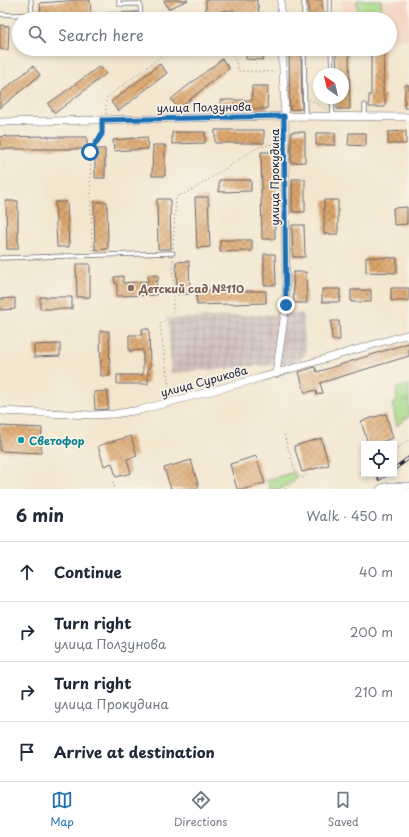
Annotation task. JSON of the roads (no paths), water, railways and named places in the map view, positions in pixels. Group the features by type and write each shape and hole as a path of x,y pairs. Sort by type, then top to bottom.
{"street":[{"path":"281,0 281,12"},
{"name":"улица Прокудина","path":"276,374 286,305 285,142 282,56"},
{"name":"улица Ползунова","path":"0,122 333,115 409,117"},
{"name":"улица Сурикова","path":"0,411 90,415 114,414 140,410 276,374 409,334"},
{"path":"382,488 400,488 409,486"}],"lane":[{"path":"31,0 32,12"},
{"path":"119,0 119,4 140,4 141,12"},
{"path":"304,0 304,12"},
{"path":"330,0 330,12"},
{"path":"0,14 12,14"},
{"path":"304,56 305,116"},
{"path":"331,56 332,68"},
{"path":"332,104 333,115"},
{"path":"365,104 365,117"},
{"path":"0,258 173,253"}],"railway":[{"path":"397,467 409,458"}],"place":[{"name":"Детский сад №110","path":"131,288"},
{"name":"Светофор","path":"21,440"}]}
